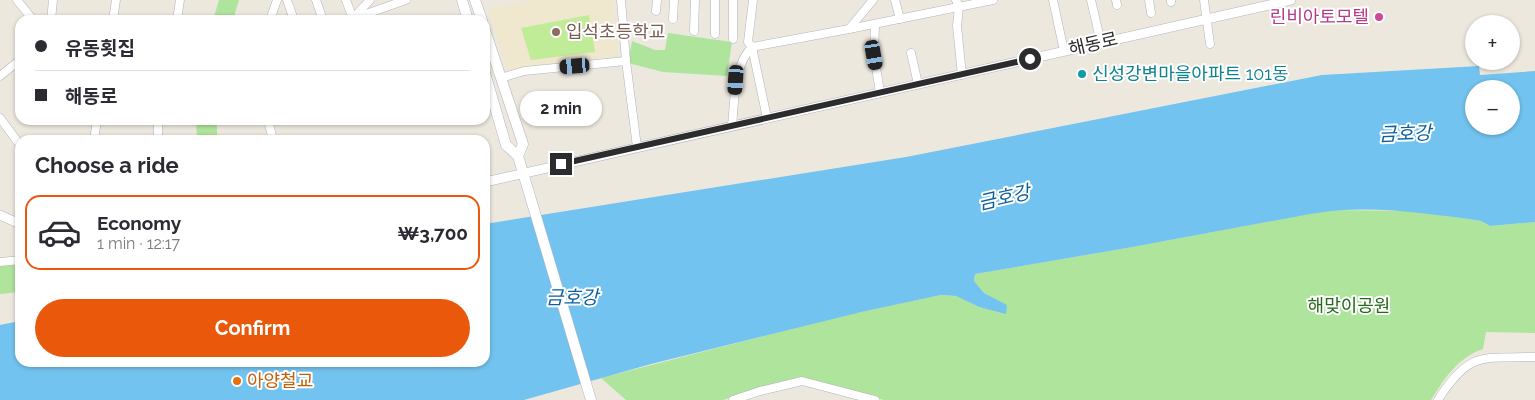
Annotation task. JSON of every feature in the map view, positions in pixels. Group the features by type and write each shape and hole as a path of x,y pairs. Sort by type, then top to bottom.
{"main road":[{"path":"462,0 466,15"},
{"path":"475,0 480,15"},
{"path":"490,45 523,144 518,156"},
{"path":"490,90 506,145 518,156 591,400"}],"street":[{"path":"18,0 29,15"},
{"path":"52,15 54,0"},
{"path":"114,15 116,0"},
{"path":"177,15 180,0"},
{"path":"272,15 277,0"},
{"path":"287,0 292,15"},
{"path":"316,0 321,15"},
{"path":"346,0 350,15"},
{"path":"356,15 370,0"},
{"path":"365,15 406,0"},
{"path":"621,0 626,61 637,147"},
{"path":"656,0 656,11"},
{"path":"673,19 674,0"},
{"path":"694,0 694,31"},
{"path":"715,0 715,34"},
{"path":"733,39 734,0"},
{"path":"753,0 748,42 752,47 767,118"},
{"path":"850,29 873,0"},
{"path":"895,0 900,18"},
{"path":"732,125 736,80 745,53 752,47 875,24 958,3 993,0"},
{"path":"1053,0 1064,51"},
{"path":"1091,0 1101,43"},
{"path":"1149,0 1151,13"},
{"path":"1204,0 1210,44"},
{"name":"해동로","path":"490,181 1207,19 1264,3 1291,0"},
{"path":"958,3 957,26 962,74"},
{"path":"875,24 874,55 880,92"},
{"path":"911,53 918,84"},
{"path":"501,78 524,71 626,61"},
{"path":"0,76 15,64"},
{"path":"0,118 15,138"},
{"path":"0,215 15,222"},
{"path":"0,262 15,260"},
{"path":"1438,400 1454,376 1464,367 1480,359 1535,357"},
{"path":"733,400 802,381 874,400"}],"shaded area":[{"name":"입석초등학교","path":"532,0 612,0 618,56 507,71 489,9"}],"green space":[{"path":"219,0 239,0 234,15 214,15"},
{"path":"589,15 595,52 531,60 521,28"},
{"path":"668,33 732,42 727,76 663,72 628,63 632,41 655,50 665,50"},
{"path":"196,125 217,125 217,135 197,135"},
{"name":"해맞이공원","path":"1329,210 1417,211 1481,221 1490,226 1535,222 1535,333 1486,332 1483,349 1459,363 1431,400 884,400 806,379 760,388 723,400 626,400 601,378 850,314 941,295 956,296 979,307 1006,313 1006,305 984,293 974,281 975,274"},
{"path":"15,264 15,292 0,294 0,266"}],"water":[{"name":"금호강","path":"1465,67 1465,70 1479,70 1480,75 1535,71 1535,222 1490,226 1481,221 1460,218 1374,210 1331,211 1310,214 975,274 974,281 984,293 1007,305 1006,314 979,307 956,296 941,295 861,312 651,364 524,400 0,400 0,325 15,322 15,367 490,367 490,223 906,157 1322,75"}],"place":[{"name":"린비아토모텔","path":"1379,17"},
{"name":"입석초등학교","path":"556,32"},
{"name":"신성강변마을아파트 101동","path":"1082,74"},
{"name":"아양철교","path":"237,381"}],"route":[{"path":"561,164 1030,59"}]}
